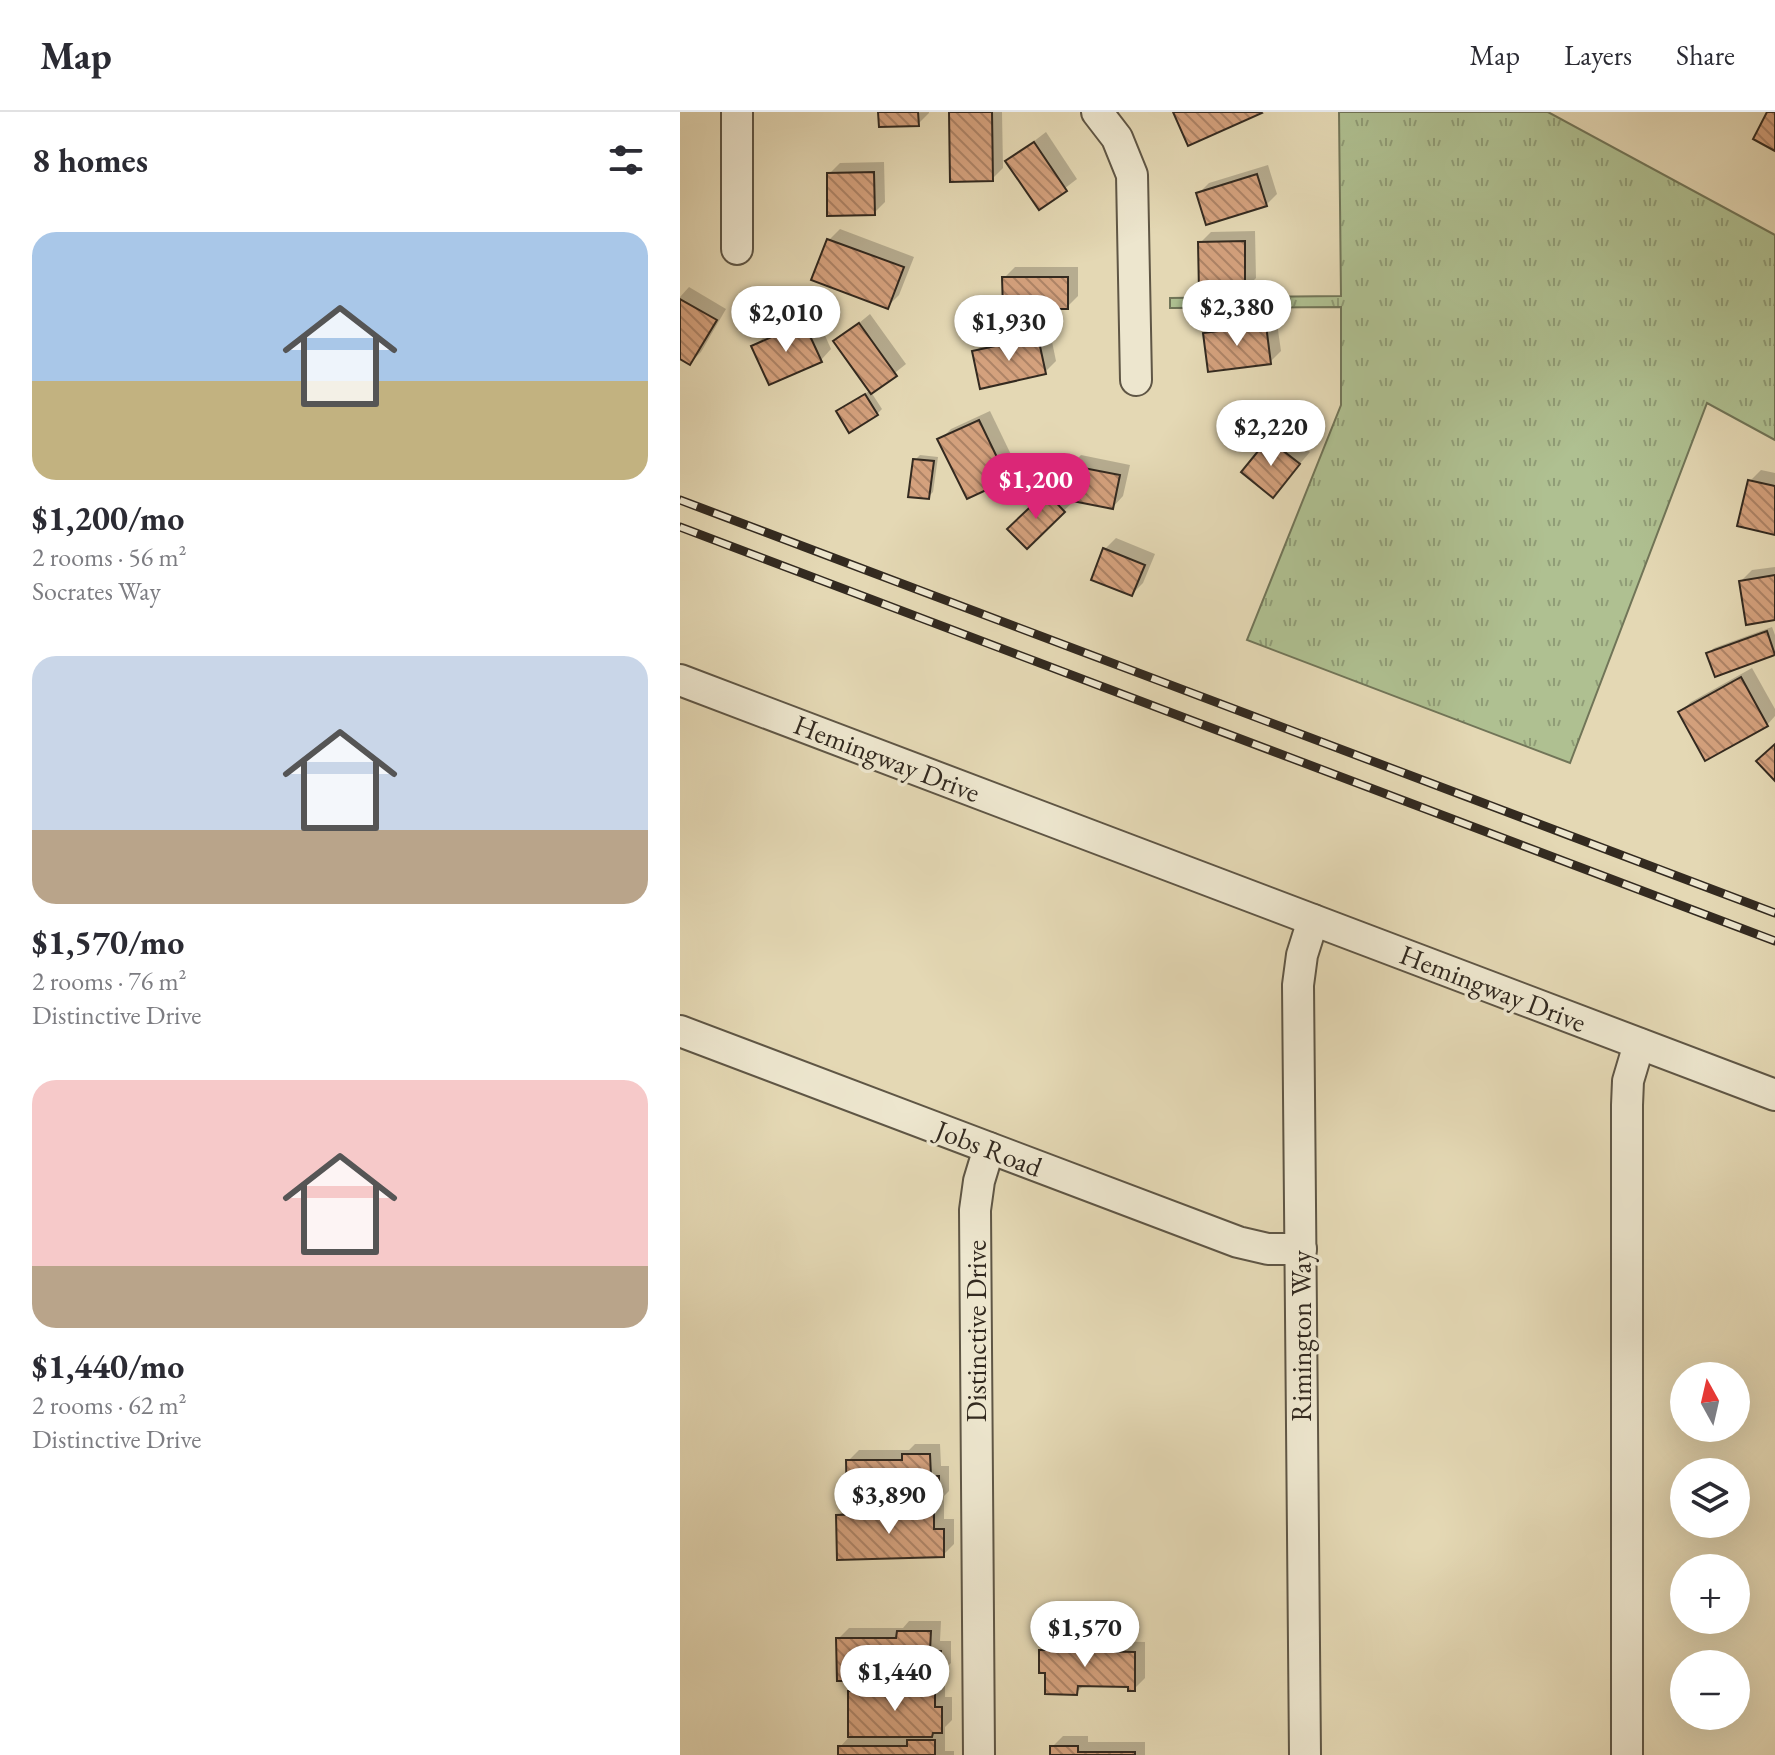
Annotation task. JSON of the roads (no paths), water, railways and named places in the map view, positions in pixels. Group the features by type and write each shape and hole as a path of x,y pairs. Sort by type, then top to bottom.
{"street":[{"path":"737,112 737,249"},
{"path":"1097,112 1117,138 1132,175 1136,380"},
{"name":"Hemingway Drive","path":"680,680 1775,1095"},
{"name":"Rimington Way","path":"1305,1755 1298,985 1302,955 1313,920"},
{"name":"Jobs Road","path":"680,1031 1238,1242 1268,1249 1301,1249"},
{"path":"1627,1755 1627,1105 1628,1081 1639,1044"},
{"name":"Distinctive Drive","path":"979,1755 975,1210 979,1181 989,1148"}],"railway":[{"path":"680,500 1775,913"},
{"path":"680,527 1775,941"}]}
